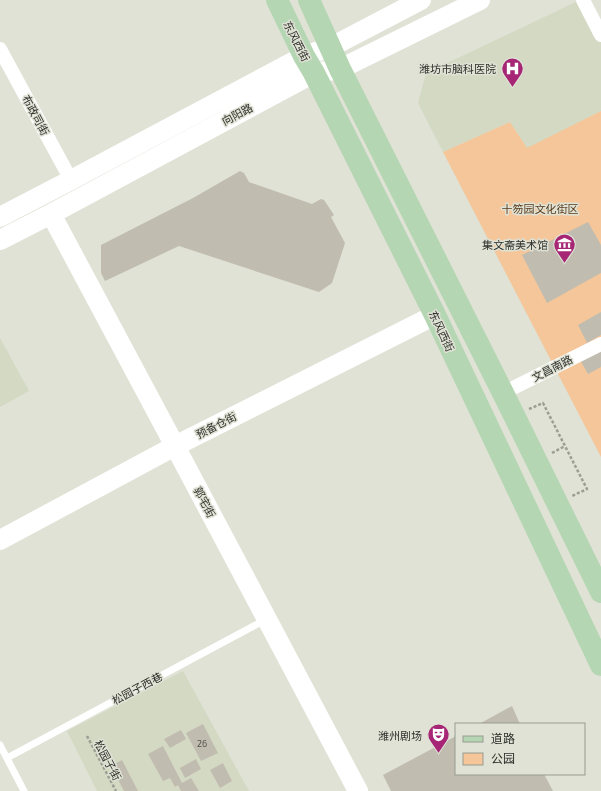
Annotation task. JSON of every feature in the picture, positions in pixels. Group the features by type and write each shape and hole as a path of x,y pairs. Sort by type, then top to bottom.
{"main road":[{"name":"东风西街","path":"277,0 435,315 601,664"},
{"path":"309,0 340,68 601,592"}],"street":[{"name":"向阳路","path":"0,240 51,214 309,64 331,47 421,0"},
{"name":"向阳路","path":"0,217 71,180 309,64 340,68 480,0"},
{"path":"583,0 601,35"},
{"name":"布政司街","path":"0,49 71,180"},
{"name":"郭宅街","path":"51,214 358,791"},
{"name":"预备仓街","path":"0,540 175,446 435,315"},
{"name":"文昌南路","path":"503,393 601,344"}],"lane":[{"name":"松园子西巷","path":"7,758 267,618"},
{"path":"0,745 24,791"}],"path":[{"path":"543,403 588,489"},
{"name":"松园子街","path":"87,736 116,791"}],"shaded area":[{"name":"潍坊市脑科医院","path":"580,0 601,39 601,111 527,149 510,122 443,152 418,103 426,73"},
{"path":"0,338 29,391 0,407"},
{"path":"183,671 249,791 97,791 67,731"}],"green space":[{"name":"十笏园文化街区","path":"601,111 601,457 443,152 510,122 527,148"}],"building":[{"path":"240,171 244,173 249,182 312,204 321,199 324,200 334,215 331,217 345,243 332,283 319,292 179,246 105,281 101,273 101,245 193,198"},
{"name":"集文斋美术馆","path":"588,222 601,245 601,273 547,303 522,255"},
{"path":"601,312 601,335 587,343 578,325"},
{"path":"601,347 601,367 588,374 579,358"},
{"path":"512,706 520,723 481,723"},
{"path":"203,724 218,753 201,761 186,733"},
{"path":"181,730 186,739 170,748 164,739"},
{"name":"潍州剧场","path":"455,737 455,775 545,775 553,791 391,791 383,775"},
{"path":"163,746 182,783 191,778 199,791 181,791 178,785 175,787 170,778 163,781 148,754"},
{"path":"196,759 201,769 185,778 180,768"},
{"path":"122,760 138,791 124,791 111,766"},
{"path":"223,763 232,781 220,788 210,770"}],"place":[{"name":"潍坊市脑科医院","path":"512,88"},
{"name":"集文斋美术馆","path":"564,264"},
{"name":"潍州剧场","path":"438,754"}]}
